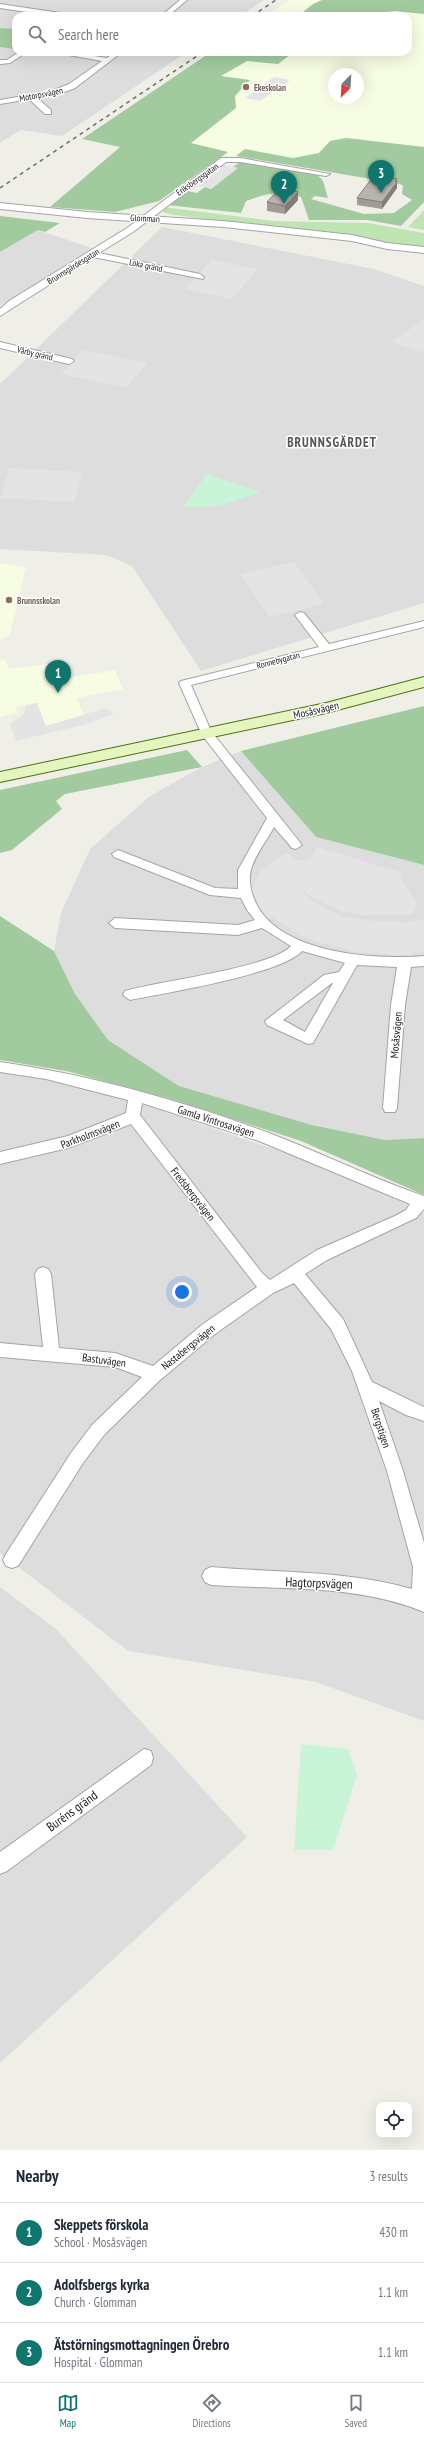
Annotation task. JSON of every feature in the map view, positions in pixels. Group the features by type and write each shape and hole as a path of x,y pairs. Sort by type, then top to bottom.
{"main road":[{"name":"Mosåsvägen","path":"0,777 206,732 326,708 424,682"},
{"name":"Mosåsvägen","path":"0,770 79,759"}],"street":[{"path":"169,12 184,0"},
{"path":"0,6 40,12"},
{"path":"0,62 8,62 18,56"},
{"path":"82,56 109,60"},
{"name":"Motorpsvägen","path":"0,102 72,86 114,56"},
{"path":"30,96 48,112"},
{"name":"Eriksbergsgatan","path":"146,219 161,205 224,160 240,160 326,174"},
{"name":"Glomman","path":"0,206 146,219 188,220 352,238 387,246 424,250"},
{"name":"Brunnsgärdesgatan","path":"0,313 12,303 146,219"},
{"name":"Glomman","path":"291,232 385,249 424,260"},
{"name":"Loka gränd","path":"92,254 200,277"},
{"name":"Vårby gränd","path":"0,345 69,361"},
{"path":"300,615 325,647"},
{"name":"Ronnebygatan","path":"206,732 185,683 325,647 424,624"},
{"path":"206,732 230,765 296,845"},
{"path":"274,817 244,870 244,894 255,914 263,922 300,945 353,960 405,962 424,961"},
{"path":"118,854 214,892 244,894"},
{"path":"115,923 238,930 246,929 263,922"},
{"path":"130,995 280,960 292,955 300,945"},
{"path":"344,977 329,978 272,1021 308,1040 344,977 353,960"},
{"name":"Mosåsvägen","path":"390,1108 398,1005 405,962"},
{"name":"Gamla Vintrosavägen","path":"0,1067 46,1074 136,1096 264,1137 422,1202"},
{"path":"133,1116 136,1096"},
{"name":"Parkholmsvägen","path":"0,1158 68,1144 110,1128 133,1116"},
{"name":"Fredsbergsvägen","path":"133,1116 257,1278 268,1288"},
{"name":"Nastabergsvägen","path":"12,1560 77,1458 98,1430 153,1376 209,1329 268,1288 295,1273 322,1255 411,1214 422,1202"},
{"name":"Bergstigen","path":"295,1273 336,1324 350,1347 367,1390 395,1472 422,1567 422,1601"},
{"path":"43,1274 52,1355"},
{"name":"Bastuvägen","path":"0,1350 128,1363 144,1369 153,1376"},
{"path":"367,1390 372,1389 412,1410 424,1414"},
{"name":"Hagtorpsvägen","path":"211,1576 255,1580 367,1585 422,1601"},
{"name":"Buréns gränd","path":"0,1864 144,1758"}],"shaded area":[{"path":"0,0 264,0 246,12 12,12 12,56 181,56 62,136 21,130 0,143"},
{"name":"Ekeskolan","path":"290,0 424,0 424,150 356,138 330,173 235,157 102,125 205,56 412,56 412,12 271,12"},
{"path":"274,77 290,80 260,101 245,98"},
{"path":"224,165 238,168 211,189 197,185"},
{"path":"162,227 374,269 424,286 424,603 201,671 132,566 106,555 0,549 0,384"},
{"path":"38,230 92,248 0,306 0,252"},
{"path":"212,260 258,269 232,299 185,289"},
{"path":"424,319 424,353 392,342"},
{"path":"83,350 147,363 126,388 61,374"},
{"path":"9,468 82,472 74,502 0,498"},
{"path":"207,474 260,492 232,502 214,506 184,506"},
{"path":"294,562 324,604 270,617 240,574"},
{"name":"Brunnsskolan","path":"0,563 26,567 10,634 0,640"},
{"path":"5,659 9,669 61,662 68,678 115,670 123,689 76,698 85,716 46,727 37,703 15,707 17,713 0,717 0,661"},
{"path":"37,703 46,726 106,708 114,714 87,724 16,741 10,724 24,714 26,705"},
{"path":"241,751 316,837 424,865 424,1138 385,1140 312,1125 179,1086 108,1040 75,994 54,951 61,913 90,849 150,796 202,767"},
{"path":"317,847 403,873 400,879 407,887 418,906 413,907 415,913 407,915 363,915 340,911 313,898 304,891 303,892 313,902 340,916 375,921 406,922 424,919 424,952 413,953 413,959 390,960 389,954 356,952 318,942 301,936 272,917 266,920 252,905 258,902 252,890 259,873 279,857 290,853 297,861 310,859"},
{"path":"0,1072 85,1087 148,1106 335,1170 424,1213 424,1721 316,1682 128,1651 0,1553"},
{"path":"0,1587 56,1629 247,1837 0,2063"},
{"path":"301,1744 348,1749 357,1775 333,1850 294,1850"}],"green space":[{"path":"322,0 424,0 424,14 395,11 303,12 313,4"},
{"path":"0,28 12,29 12,48 0,47"},
{"path":"205,56 289,56 278,64 247,61 221,76 250,80 235,96 236,108 191,143 228,152 159,201 115,212 50,207 120,147 82,139"},
{"path":"346,138 424,147 424,202 401,226 367,220 309,220 301,197 280,193 260,196 246,201 241,213 167,205 187,191 197,193 205,187 211,189 237,168 233,167 240,162 318,175 323,181 328,198 315,196 311,199 364,214 394,213 412,200 402,194 403,186 400,184 236,156 245,149 293,158 319,153 330,141"},
{"path":"163,207 274,221 368,223 424,233 424,247 394,246 357,238 174,215 165,213 161,210"},
{"path":"424,210 424,230 408,227"},
{"path":"0,216 60,223 45,232 38,230 0,252"},
{"path":"424,706 424,865 316,837 241,751"},
{"path":"187,750 202,767 65,794 56,801 62,809 12,850 0,853 0,790"},
{"path":"0,916 54,951 75,994 108,1040 179,1086 312,1125 385,1140 424,1138 424,1195 301,1141 168,1098 66,1071 0,1060"}],"building":[{"path":"378,176 397,179 395,181 397,182 382,202 357,198 372,178 376,178"},
{"path":"280,188 298,192 285,206 267,202"}],"railway":[{"path":"258,12 276,0"},
{"path":"0,188 197,56"}],"place":[{"name":"Ekeskolan","path":"246,87"},
{"name":"Ätstörningsmottagningen Örebro","path":"381,193"},
{"name":"Adolfsbergs kyrka","path":"284,204"},
{"name":"Brunnsskolan","path":"9,600"},
{"name":"Skeppets förskola","path":"58,693"}],"district":[{"name":"BRUNNSGÄRDET","path":"332,442"}]}
